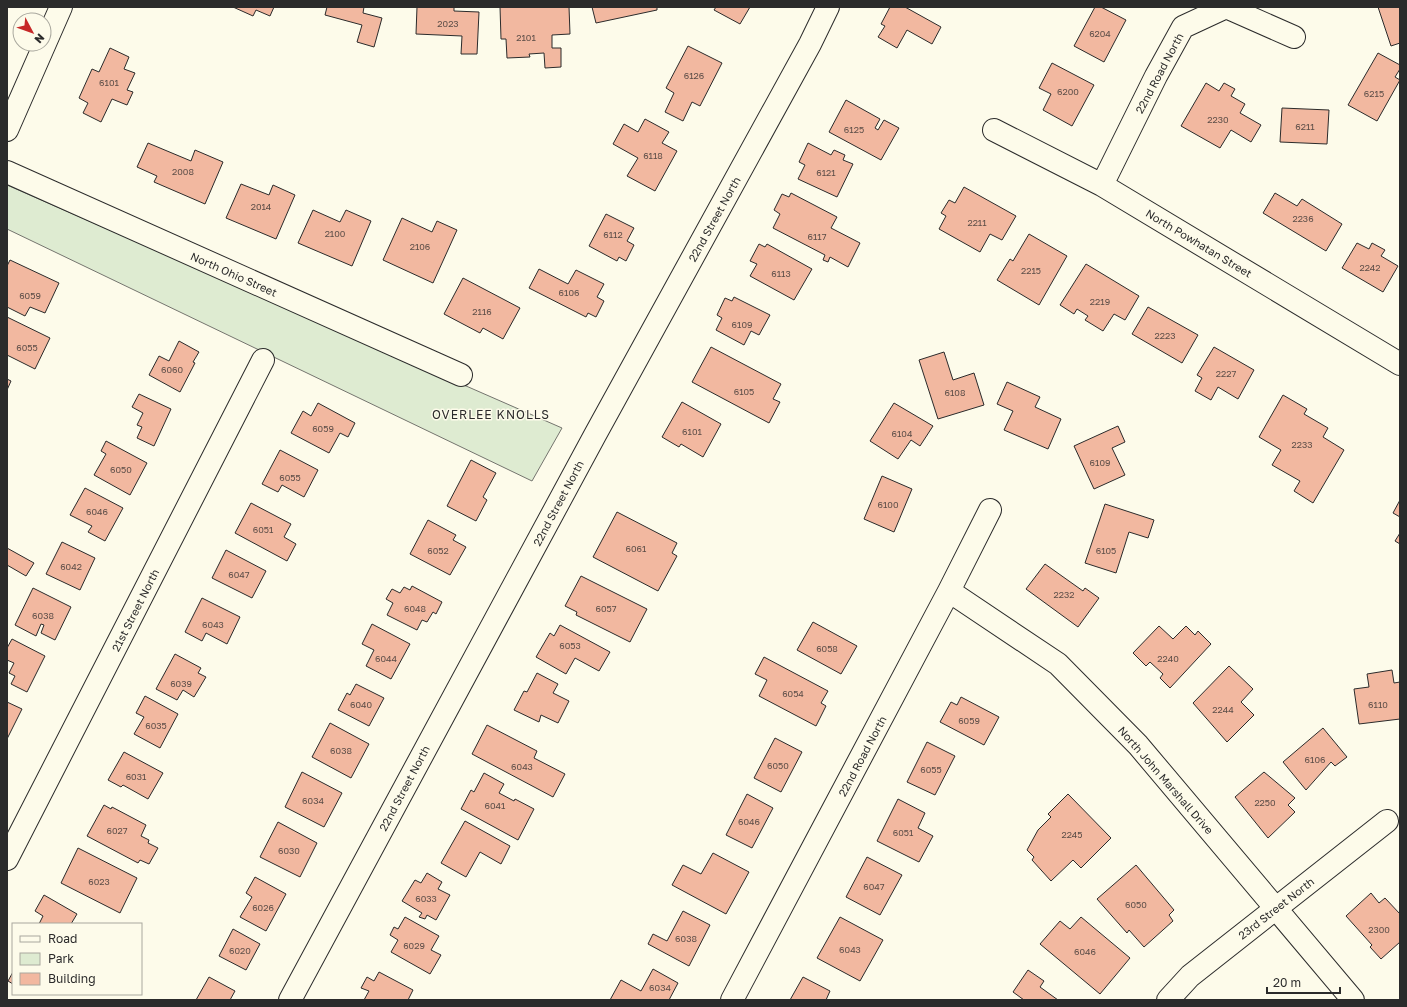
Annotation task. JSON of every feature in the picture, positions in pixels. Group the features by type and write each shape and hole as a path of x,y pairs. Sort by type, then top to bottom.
{"street":[{"path":"7,130 61,7"},
{"name":"22nd Street North","path":"290,1000 591,442 802,58 828,7"},
{"name":"22nd Road North","path":"1102,185 1156,76 1183,27 1226,7 1294,37"},
{"name":"North Powhatan Street","path":"994,130 1102,185 1400,364"},
{"name":"North Ohio Street","path":"7,172 461,375"},
{"name":"21st Street North","path":"7,859 263,360"},
{"name":"22nd Road North","path":"732,1000 949,591 990,510"},
{"name":"North John Marshall Drive","path":"949,591 1058,664 1138,745 1353,1000"},
{"name":"23rd Street North","path":"1168,1000 1190,976 1387,820"}],"green space":[{"path":"7,185 562,428 532,481 7,229"}],"building":[{"path":"233,7 274,7 270,16 256,10 253,16"},
{"path":"327,7 364,7 363,13 382,18 374,47 357,42 362,25 325,15"},
{"path":"417,7 454,7 454,11 479,12 477,54 461,54 462,36 416,34"},
{"path":"500,7 569,7 570,34 552,35 552,48 561,48 561,67 545,68 544,53 529,54 530,57 507,58 506,39 501,39"},
{"path":"592,7 657,7 657,10 596,23"},
{"path":"716,7 750,7 740,24 714,10"},
{"path":"890,7 905,7 941,27 932,44 907,30 897,48 878,37 885,26 881,24"},
{"path":"1095,7 1101,7 1126,20 1104,62 1074,46"},
{"path":"1378,7 1400,7 1400,43 1391,46"},
{"path":"688,46 722,63 700,106 692,102 683,121 665,112 674,93 666,88"},
{"path":"110,48 129,57 124,69 135,73 127,90 133,92 127,105 112,99 101,122 83,113 88,103 79,98 92,69 99,72"},
{"path":"1378,53 1400,65 1400,69 1395,77 1400,80 1377,121 1348,105"},
{"path":"1052,63 1094,85 1072,126 1043,110 1051,94 1039,88"},
{"path":"1206,83 1219,91 1224,83 1235,89 1231,96 1245,104 1240,113 1261,125 1251,142 1231,130 1220,148 1181,126"},
{"path":"846,100 880,119 875,128 878,130 884,120 899,128 881,160 829,132"},
{"path":"1282,108 1329,110 1327,144 1280,142"},
{"path":"645,119 669,132 662,143 677,151 655,191 627,176 638,158 613,144 624,124 638,132"},
{"path":"148,143 191,161 195,150 223,162 205,204 154,182 157,176 137,167"},
{"path":"808,143 831,155 834,150 845,155 843,160 853,164 837,197 798,179 805,165 799,162"},
{"path":"241,184 269,195 273,185 295,195 276,239 226,218"},
{"path":"964,187 1016,216 1002,240 990,234 980,252 939,229 946,216 941,213 949,200 955,203"},
{"path":"791,193 837,217 831,228 860,243 848,267 830,257 828,262 823,260 825,255 773,228 780,214 774,210 782,194 789,197"},
{"path":"1275,193 1297,206 1302,199 1342,224 1326,251 1263,213"},
{"path":"313,210 340,222 346,210 371,221 352,266 298,243"},
{"path":"606,214 634,228 627,241 634,245 626,261 619,257 617,261 589,246"},
{"path":"402,218 432,232 437,221 457,230 433,283 383,260"},
{"path":"1029,234 1067,256 1039,305 997,280 1010,259 1013,261"},
{"path":"1357,243 1369,249 1372,243 1385,250 1381,256 1398,266 1383,292 1342,268"},
{"path":"759,244 765,247 767,244 812,269 794,300 750,276 757,264 750,261"},
{"path":"10,260 59,283 45,313 30,307 25,316 7,307 7,266"},
{"path":"1086,264 1139,296 1125,320 1114,314 1103,331 1085,320 1088,316 1077,309 1074,314 1060,305"},
{"path":"539,269 568,284 576,270 604,284 597,297 604,301 596,317 588,313 586,317 529,288"},
{"path":"463,278 520,308 503,339 483,328 480,333 444,314"},
{"path":"734,297 770,315 759,335 751,331 744,345 716,330 722,318 717,315 725,298 732,301"},
{"path":"1148,307 1198,335 1182,363 1132,334"},
{"path":"7,317 50,338 35,369 7,355"},
{"path":"179,341 199,352 180,392 149,375 159,356 169,361"},
{"path":"711,347 781,384 773,399 780,402 769,423 692,382"},
{"path":"1214,347 1254,370 1238,399 1218,387 1211,400 1195,391 1202,378 1197,375"},
{"path":"944,352 953,380 974,373 984,405 938,419 919,360"},
{"path":"7,379 11,381 7,390"},
{"path":"1007,382 1040,397 1035,407 1061,419 1048,449 1004,430 1013,411 997,404"},
{"path":"139,394 171,409 154,446 137,438 142,427 137,425 143,413 132,407"},
{"path":"1283,395 1307,409 1304,414 1328,428 1323,437 1344,450 1313,503 1294,491 1300,481 1272,465 1281,450 1259,437"},
{"path":"682,402 721,424 703,457 681,444 679,447 662,437"},
{"path":"318,403 355,423 348,437 340,433 329,453 291,433 303,411 311,416"},
{"path":"894,403 933,426 920,446 911,440 898,459 870,441"},
{"path":"1118,426 1125,442 1112,448 1125,475 1094,489 1074,446"},
{"path":"106,441 147,463 130,495 94,475 106,454 101,451"},
{"path":"280,450 318,470 304,497 282,485 278,492 262,484"},
{"path":"471,460 496,473 483,497 487,500 476,521 447,506"},
{"path":"882,476 912,489 894,532 864,519"},
{"path":"85,488 123,508 105,541 88,532 92,526 70,515"},
{"path":"1400,500 1400,517 1393,513"},
{"path":"251,503 291,524 284,537 296,544 287,561 235,533"},
{"path":"1105,504 1154,520 1148,538 1129,532 1116,573 1085,563"},
{"path":"617,512 677,543 672,553 677,556 658,591 593,557"},
{"path":"428,520 456,535 453,540 466,547 450,575 410,554"},
{"path":"1400,533 1400,544 1395,541"},
{"path":"62,542 95,558 80,590 46,574"},
{"path":"7,548 34,563 26,576 7,565"},
{"path":"226,550 266,571 252,598 212,578"},
{"path":"1045,564 1083,591 1085,588 1099,598 1078,627 1026,589"},
{"path":"581,576 647,609 630,642 576,615 577,612 565,606"},
{"path":"412,586 442,602 436,614 433,612 427,622 422,620 417,630 387,615 393,603 386,599 392,589 400,593 404,587 410,590"},
{"path":"33,588 71,607 55,640 41,633 44,625 41,624 36,636 15,625"},
{"path":"202,598 240,617 227,644 206,633 202,641 185,632"},
{"path":"813,622 857,646 841,674 797,650"},
{"path":"372,624 410,644 391,679 366,666 374,650 362,644"},
{"path":"560,625 610,652 599,671 575,658 566,674 536,657 550,633 554,636"},
{"path":"1159,626 1173,639 1186,626 1195,635 1198,631 1211,644 1170,688 1160,678 1163,674 1150,662 1146,666 1133,653"},
{"path":"12,639 45,656 27,692 11,684 15,676 9,673 14,663 7,660 7,648"},
{"path":"175,654 201,668 198,673 206,677 194,697 183,690 177,700 156,689"},
{"path":"764,657 828,691 821,703 826,706 816,726 759,696 767,680 755,674"},
{"path":"1229,666 1253,689 1241,702 1254,715 1227,742 1193,703"},
{"path":"1392,670 1394,683 1400,682 1400,719 1359,724 1354,689 1369,687 1367,674"},
{"path":"537,673 558,684 553,693 569,701 558,723 541,715 539,722 514,710 524,691 527,692"},
{"path":"356,684 384,698 369,726 338,710 347,693 350,695"},
{"path":"145,696 178,714 160,748 134,734 144,717 136,713"},
{"path":"961,697 999,717 984,745 940,722 951,702 957,705"},
{"path":"7,702 22,709 7,739"},
{"path":"330,723 369,744 351,778 312,757"},
{"path":"487,725 537,751 534,758 565,774 553,797 472,754"},
{"path":"1323,728 1347,757 1335,766 1331,762 1306,790 1283,762"},
{"path":"775,738 802,752 781,792 754,778"},
{"path":"927,742 955,756 935,795 907,782"},
{"path":"124,752 163,773 148,799 123,785 121,787 108,780"},
{"path":"302,772 342,793 324,827 285,807"},
{"path":"1264,772 1295,798 1288,805 1295,812 1268,838 1235,797"},
{"path":"484,773 504,784 499,793 534,809 518,840 461,809 471,790 474,792"},
{"path":"747,794 773,808 752,848 726,835"},
{"path":"1068,794 1111,838 1081,868 1073,860 1051,881 1032,860 1034,857 1027,850 1038,830 1051,817 1048,814"},
{"path":"898,799 925,813 918,828 933,836 919,862 877,841"},
{"path":"104,805 111,809 112,807 146,825 141,836 149,840 148,843 158,848 149,864 140,860 138,863 87,836"},
{"path":"465,821 510,846 501,864 480,852 466,877 441,863"},
{"path":"278,822 317,843 300,877 260,857"},
{"path":"78,848 137,878 120,913 61,883"},
{"path":"713,853 749,872 726,914 672,885 683,865 701,874"},
{"path":"867,857 902,875 880,915 846,897"},
{"path":"1136,865 1174,910 1169,915 1173,921 1144,947 1129,930 1127,933 1097,899"},
{"path":"427,873 442,882 438,889 450,895 436,920 427,915 425,919 419,917 422,913 402,901 415,880 421,883"},
{"path":"255,877 286,894 266,931 240,917 252,897 246,893"},
{"path":"1371,893 1379,903 1385,898 1400,914 1400,942 1381,959 1370,947 1372,945 1346,916"},
{"path":"44,895 77,914 72,923 40,923 43,916 35,911"},
{"path":"683,911 710,925 689,966 648,944 653,934 667,941"},
{"path":"405,917 439,936 431,950 441,955 430,974 391,952 398,940 390,935 394,927 398,929"},
{"path":"840,917 883,940 860,981 817,958"},
{"path":"1081,917 1130,958 1100,994 1040,944 1060,921 1070,929"},
{"path":"233,929 260,944 246,970 219,956"},
{"path":"653,969 678,983 669,1000 610,1000 621,980 641,991"},
{"path":"1028,970 1044,981 1040,987 1058,1000 1024,1000 1013,992"},
{"path":"379,972 413,990 408,1000 364,1000 369,991 361,988 367,977 374,981"},
{"path":"12,974 12,983 8,981"},
{"path":"209,977 235,991 230,1000 196,1000"},
{"path":"803,977 830,991 826,1000 790,1000"}],"district":[{"name":"OVERLEE KNOLLS","path":"491,414"}]}
